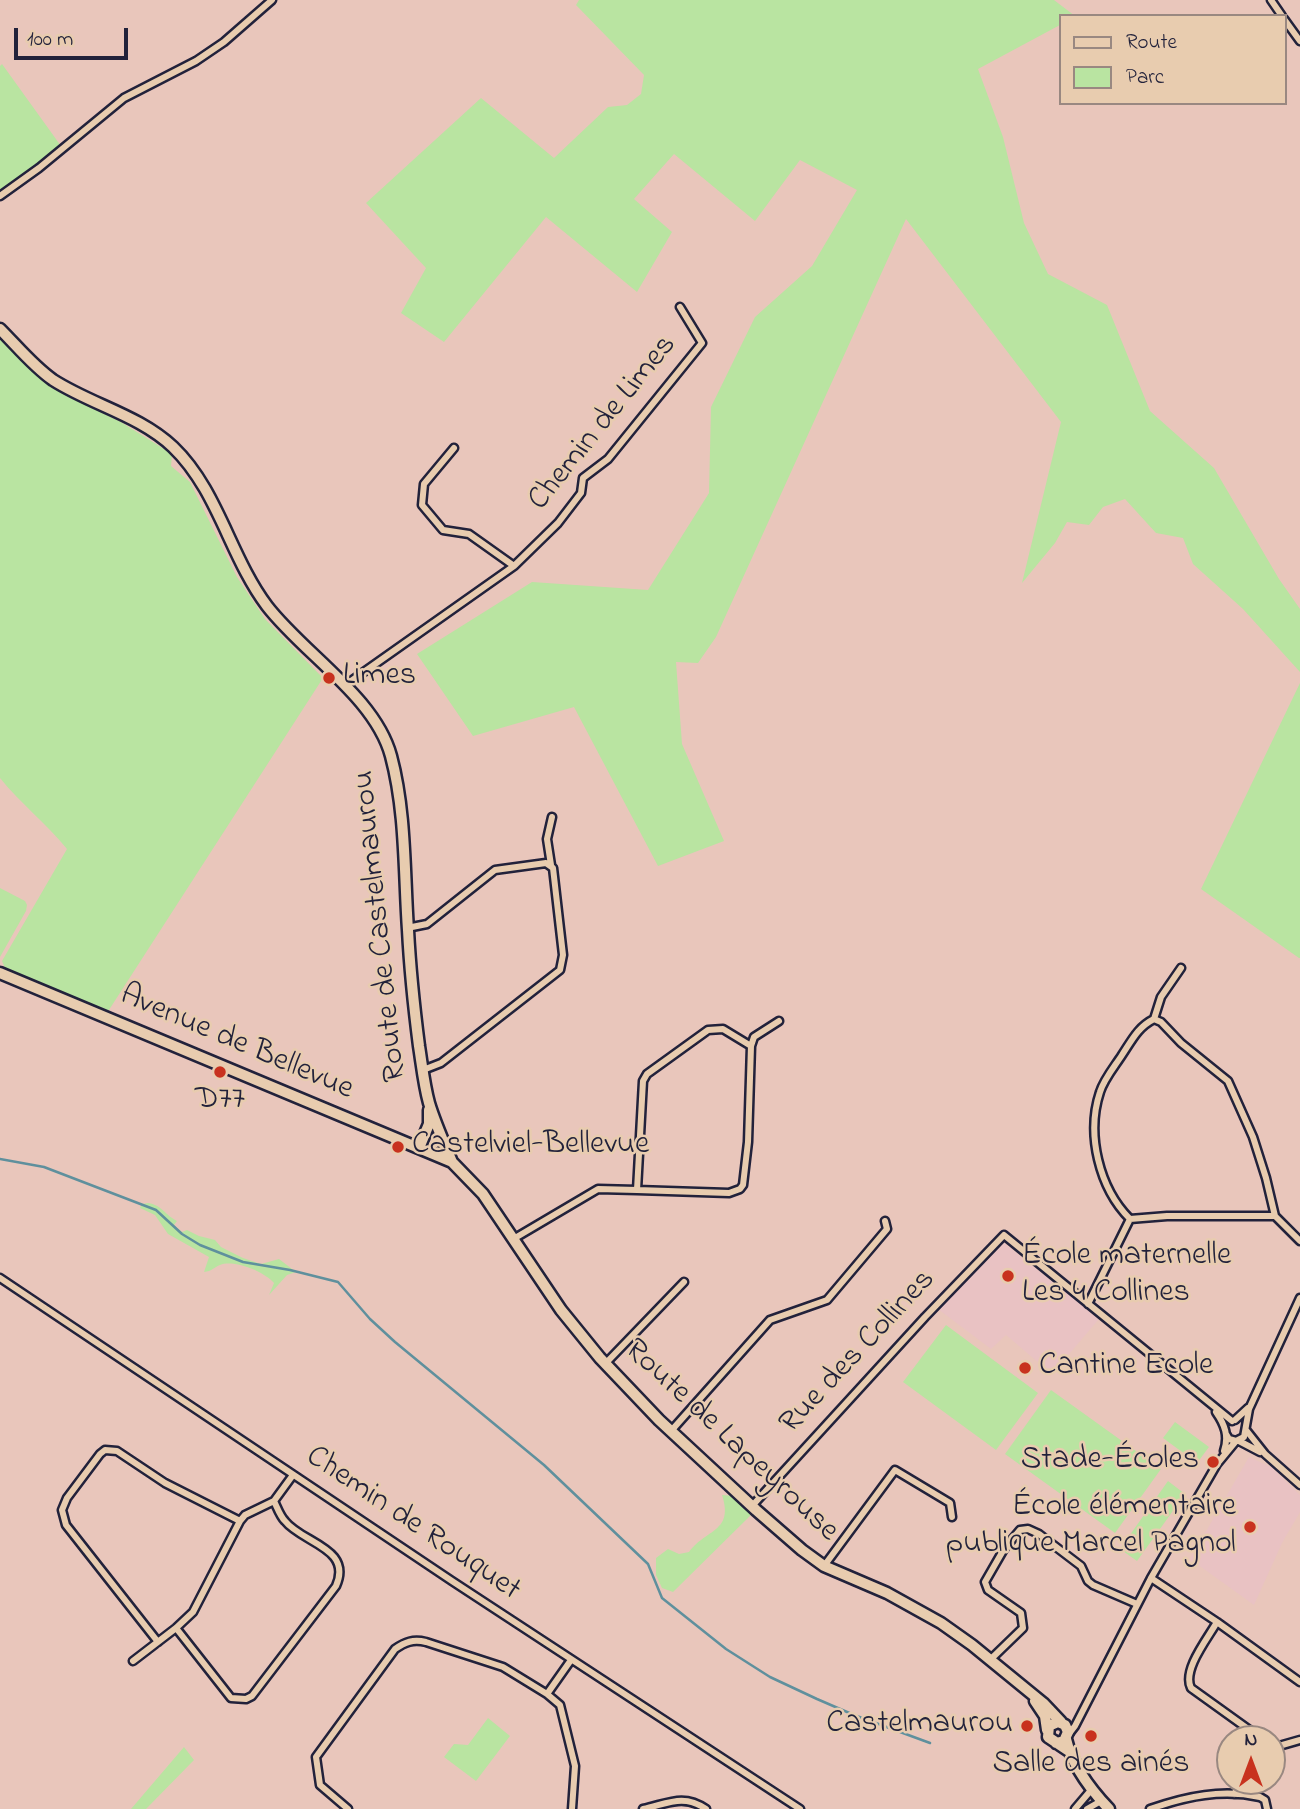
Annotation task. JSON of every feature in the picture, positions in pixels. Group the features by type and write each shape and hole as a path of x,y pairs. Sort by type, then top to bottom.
{"street":[{"path":"0,196 39,168 124,98 196,61 224,42 272,0"},
{"path":"1286,22 1300,41"},
{"name":"Chemin de Limes","path":"514,566 558,523 582,493 583,478 608,459 702,343 680,307"},
{"name":"Route de Castelmaurou","path":"0,328 37,368 55,381 142,425 172,446 200,479 251,583 287,629 344,686 384,735 391,758 405,847 412,994 429,1103 429,1124 419,1148"},
{"path":"344,686 514,566 469,534 443,530 422,505 424,484 454,448"},
{"path":"423,1070 441,1063 560,970 563,955 555,873 547,839 552,817"},
{"path":"407,928 427,924 495,870 551,865"},
{"path":"1181,968 1161,998 1154,1019 1141,1025 1100,1089 1094,1112 1098,1158 1111,1193 1119,1208 1130,1219 1167,1216 1275,1216"},
{"name":"Avenue de Bellevue","path":"0,973 452,1163"},
{"path":"1154,1019 1161,1022 1181,1043 1219,1071 1228,1081 1253,1138 1275,1216 1300,1241"},
{"path":"515,1238 598,1189 729,1194 740,1189 745,1180 746,1167 751,1046 754,1037 779,1021"},
{"path":"637,1190 643,1081 647,1074 708,1030 723,1029 751,1046"},
{"name":"Route de Castelmaurou","path":"429,1103 452,1163"},
{"path":"424,1136 442,1136"},
{"name":"Route de Lapeyrouse","path":"452,1163 483,1194 561,1310 605,1364 671,1431 752,1506 824,1566 878,1589 941,1623 991,1659 1043,1703 1062,1723"},
{"path":"1130,1219 1088,1304 1209,1404 1233,1421 1241,1422 1265,1454 1300,1485"},
{"path":"671,1431 771,1320 827,1300 887,1229 885,1221"},
{"name":"Rue des Collines","path":"752,1506 1004,1235 1088,1304"},
{"name":"Chemin de Rouquet","path":"0,1278 571,1660 800,1809"},
{"path":"605,1364 684,1282"},
{"path":"1222,1456 1244,1437 1247,1416 1253,1401 1300,1298"},
{"path":"1063,1739 1079,1717 1151,1578 1222,1456 1226,1432 1253,1401"},
{"path":"1209,1404 1229,1439 1265,1454"},
{"path":"158,1642 66,1525 62,1510 67,1497 100,1454 111,1449 165,1483 240,1521"},
{"path":"824,1566 895,1470 950,1503 952,1517"},
{"path":"133,1661 193,1612 240,1521 245,1515 274,1501 293,1475"},
{"path":"176,1628 231,1698 246,1699 252,1696 336,1586 340,1577 340,1569 332,1555 290,1526 274,1501"},
{"path":"991,1659 1023,1628 1021,1614 988,1590 985,1582 998,1559 1020,1531 1028,1529 1039,1534 1081,1566 1088,1581 1137,1604"},
{"path":"1151,1578 1300,1682"},
{"path":"1217,1622 1190,1668 1188,1682 1191,1688 1243,1725"},
{"path":"348,1809 320,1785 316,1756 395,1649 415,1640 503,1667 560,1705 575,1766 572,1809"},
{"path":"547,1694 571,1660"},
{"name":"Route de Lapeyrouse","path":"1031,1694 1045,1716 1047,1730"},
{"path":"1063,1739 1048,1737 1047,1730 1054,1722 1062,1723 1079,1717"},
{"path":"1062,1723 1067,1727 1063,1739 1069,1751 1105,1805 1087,1809"},
{"path":"1075,1809 1092,1789"},
{"path":"1150,1809 1192,1796 1216,1795"},
{"path":"1243,1795 1260,1797 1265,1800 1267,1809"},
{"path":"643,1809 678,1800 694,1801 706,1809"}],"shaded area":[{"name":"École maternelle Les 4 Collines","path":"1004,1243 1099,1319 1052,1374 1006,1335 991,1349 938,1309"},
{"name":"École élémentaire publique Marcel Pagnol","path":"1249,1457 1271,1467 1300,1495 1300,1512 1282,1543 1254,1605 1190,1559"}],"green space":[{"path":"579,0 1054,0 1072,14 1058,14 1058,26 978,69 1003,137 1024,223 1048,274 1107,305 1150,411 1214,468 1279,579 1300,609 1300,672 1243,609 1193,564 1183,538 1156,533 1125,499 1103,507 1089,525 1067,522 1055,543 1022,583 1061,422 906,219 716,637 698,663 676,662 682,744 724,841 658,866 574,707 473,736 417,654 532,582 648,590 709,493 711,407 755,317 812,266 857,190 800,160 755,221 674,154 634,199 672,232 637,292 546,217 444,342 401,313 426,268 366,203 481,98 554,158 608,107 627,105 641,94 644,75 576,5"},
{"path":"2,64 61,146 0,190 0,66"},
{"path":"0,336 32,370 61,393 121,422 172,454 171,466 190,482 237,577 265,619 323,678 107,1013 5,968 2,961 67,849 0,778"},
{"path":"1300,683 1300,958 1299,958 1201,889"},
{"path":"0,888 25,901 27,905 0,957"},
{"path":"142,1204 157,1206 177,1221 174,1225 182,1232 187,1230 215,1240 221,1247 261,1264 279,1259 296,1272 287,1275 269,1295 274,1283 249,1268 226,1264 204,1272 209,1257 168,1234 155,1215 140,1208"},
{"path":"946,1325 1038,1393 996,1450 903,1382"},
{"path":"1051,1390 1161,1469 1115,1533 1005,1454"},
{"path":"1175,1422 1209,1447 1197,1463 1163,1438"},
{"path":"1168,1481 1185,1494 1137,1561 1120,1549"},
{"path":"722,1495 735,1496 752,1514 673,1592 662,1588 656,1575 656,1558 668,1549 679,1554 689,1552 716,1529 724,1516"},
{"path":"488,1718 510,1736 476,1781 444,1757 454,1744 468,1745"},
{"path":"184,1747 194,1760 146,1809 131,1809"}],"waterway":[{"path":"0,1159 44,1167 156,1210 182,1234 200,1245 243,1262 338,1282 370,1319 395,1342 544,1465 648,1564 662,1598 726,1649 770,1677 817,1699 930,1743"}],"place":[{"name":"Limes","path":"329,678"},
{"name":"D77","path":"220,1072"},
{"name":"Castelviel-Bellevue","path":"398,1147"},
{"name":"École maternelle Les 4 Collines","path":"1008,1276"},
{"name":"Cantine Ecole","path":"1025,1368"},
{"name":"Stade-Écoles","path":"1213,1462"},
{"name":"École élémentaire publique Marcel Pagnol","path":"1250,1527"},
{"name":"Castelmaurou","path":"1027,1726"},
{"name":"Salle des ainés","path":"1091,1736"}]}
